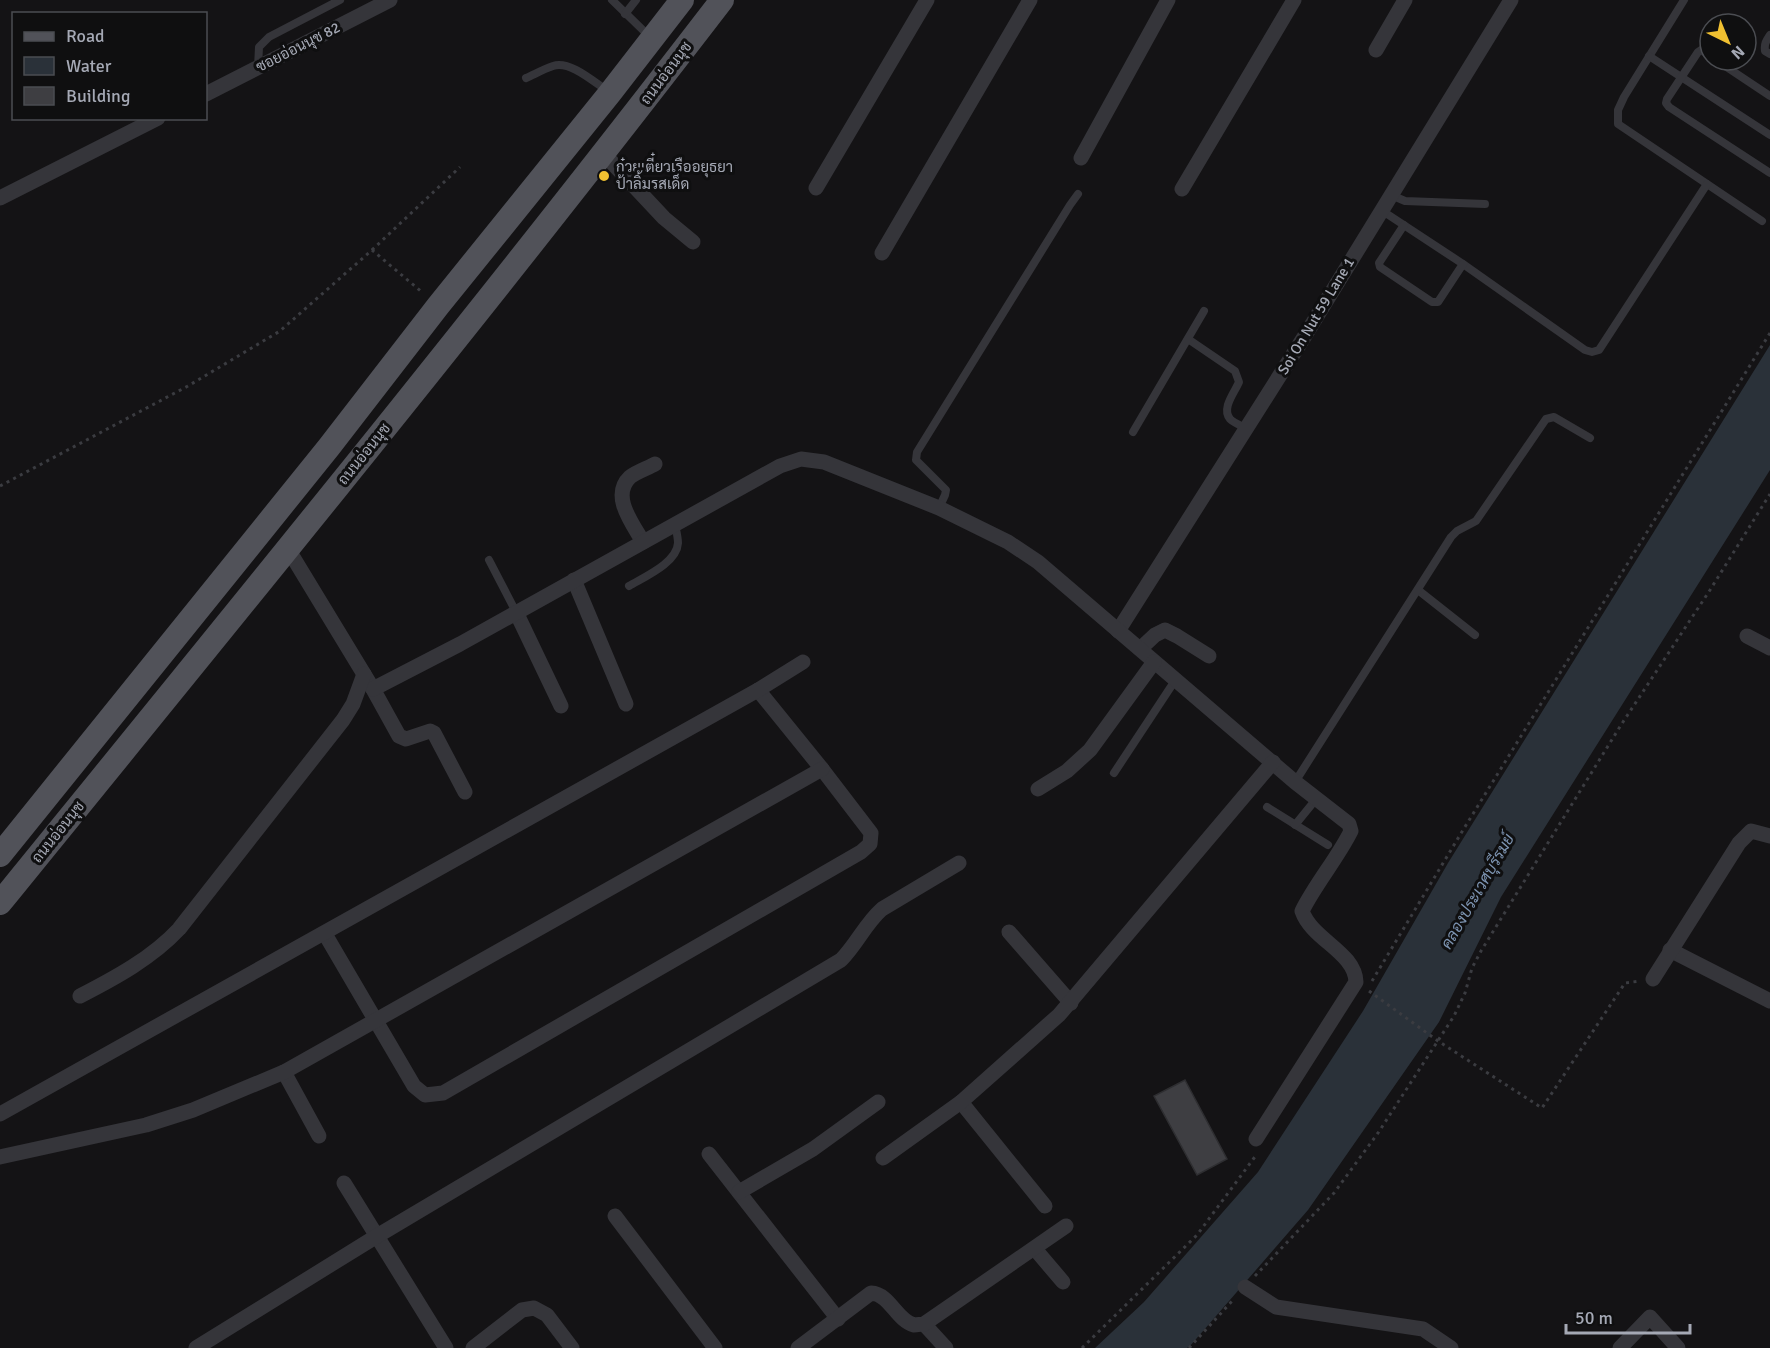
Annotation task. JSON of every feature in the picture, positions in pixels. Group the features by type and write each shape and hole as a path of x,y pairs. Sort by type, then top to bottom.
{"main road":[{"name":"ถนนอ่อนนุช","path":"2,849 329,447 438,306 682,0"},
{"name":"ถนนอ่อนนุช","path":"0,903 288,549 604,154 722,0"},
{"path":"329,447 353,467"}],"street":[{"name":"ซอยอ่อนนุช 82","path":"207,93 390,0"},
{"path":"816,188 927,0"},
{"path":"882,253 1030,0"},
{"path":"1081,158 1168,0"},
{"path":"1182,189 1294,0"},
{"path":"1376,50 1405,0"},
{"name":"Soi On Nut 59 Lane 1","path":"1118,631 1247,429 1511,0"},
{"path":"0,198 154,120"},
{"path":"604,154 664,218 693,242"},
{"path":"374,689 780,466 801,459 824,462 939,508 1008,542 1038,562 1295,782 1349,824 1351,831 1344,845 1302,911 1305,921 1350,964 1360,988 1257,1146"},
{"path":"643,542 625,509 621,495 623,486 630,477 655,464"},
{"path":"288,549 374,689 399,736 406,739 430,731 434,733 465,792"},
{"path":"574,580 626,704"},
{"path":"516,612 561,706"},
{"path":"1140,649 1155,635 1165,630 1209,656"},
{"path":"1747,636 1770,648"},
{"path":"0,1114 325,934 758,690 803,662"},
{"path":"1038,789 1068,771 1090,750 1154,662"},
{"path":"80,996 143,960 165,943 178,929 344,720 364,674"},
{"path":"325,934 414,1086 425,1095 443,1093 861,852 870,844 871,833 758,690"},
{"path":"883,1158 961,1102 1066,1007 1273,762"},
{"path":"0,1157 146,1125 192,1110 284,1072 822,769"},
{"path":"1653,979 1739,843 1751,831 1770,836"},
{"path":"196,1348 376,1236 841,960 856,943 873,917 882,909 959,863"},
{"path":"1009,932 1066,1007"},
{"path":"1670,950 1770,1001"},
{"path":"284,1072 319,1136"},
{"path":"739,1192 813,1149 878,1102"},
{"path":"961,1102 1044,1206"},
{"path":"709,1154 838,1318"},
{"path":"344,1183 446,1348"},
{"path":"615,1216 715,1348"},
{"path":"798,1348 871,1293 884,1298 903,1318 915,1325 924,1324 1066,1226"},
{"path":"1035,1249 1063,1282"},
{"path":"1245,1287 1276,1307 1423,1329 1451,1348"},
{"path":"473,1348 522,1310 534,1308 547,1315 572,1348"},
{"path":"1620,1348 1650,1317 1678,1348"},
{"path":"924,1324 946,1348"}],"lane":[{"path":"258,67 259,47 269,37 340,0"},
{"path":"612,0 651,38"},
{"path":"625,14 636,0"},
{"path":"1684,0 1620,103 1618,124 1762,221"},
{"path":"1770,35 1765,42 1765,51 1770,54"},
{"path":"1698,52 1666,103 1770,173"},
{"path":"1648,56 1770,135"},
{"path":"526,78 555,65 567,66 610,93"},
{"path":"1734,72 1770,96"},
{"path":"1381,210 1463,264 1585,350 1592,352 1599,350 1707,184"},
{"path":"939,508 946,490 916,460 918,452 1078,194"},
{"path":"1391,195 1405,201 1485,204"},
{"path":"1404,225 1379,263 1380,267 1432,302 1438,302 1463,264"},
{"path":"1133,432 1204,311"},
{"path":"1188,339 1235,371 1239,382 1230,400 1228,416 1247,429"},
{"path":"1295,782 1451,537 1457,531 1476,521 1546,419 1554,417 1590,438"},
{"path":"629,586 664,565 675,553 678,543 675,524"},
{"path":"489,560 516,612"},
{"path":"1418,590 1475,634"},
{"path":"1114,773 1176,680"},
{"path":"1296,825 1317,798"},
{"path":"1267,807 1329,845"}],"path":[{"path":"0,486 188,386 280,331 372,250 460,167"},
{"path":"372,250 438,306"},
{"path":"1653,979 1625,983 1542,1108 1360,988 1469,820 1770,333"},
{"path":"1189,1348 1334,1193 1378,1133 1454,1016 1481,951 1621,725 1770,494"},
{"path":"1082,1348 1197,1235 1257,1146"}],"water":[{"name":"คลองประเวศบุรีรมย์","path":"1770,345 1770,470 1501,897 1439,1022 1308,1210 1190,1346 1187,1348 1095,1348 1144,1302 1258,1172 1363,1011 1448,863"}],"building":[{"path":"1185,1080 1227,1159 1197,1175 1154,1096"}],"place":[{"name":"ก๋วยเตี๋ยวเรืออยุธยา ป้าลิ้มรสเด็ด","path":"604,176"}]}
